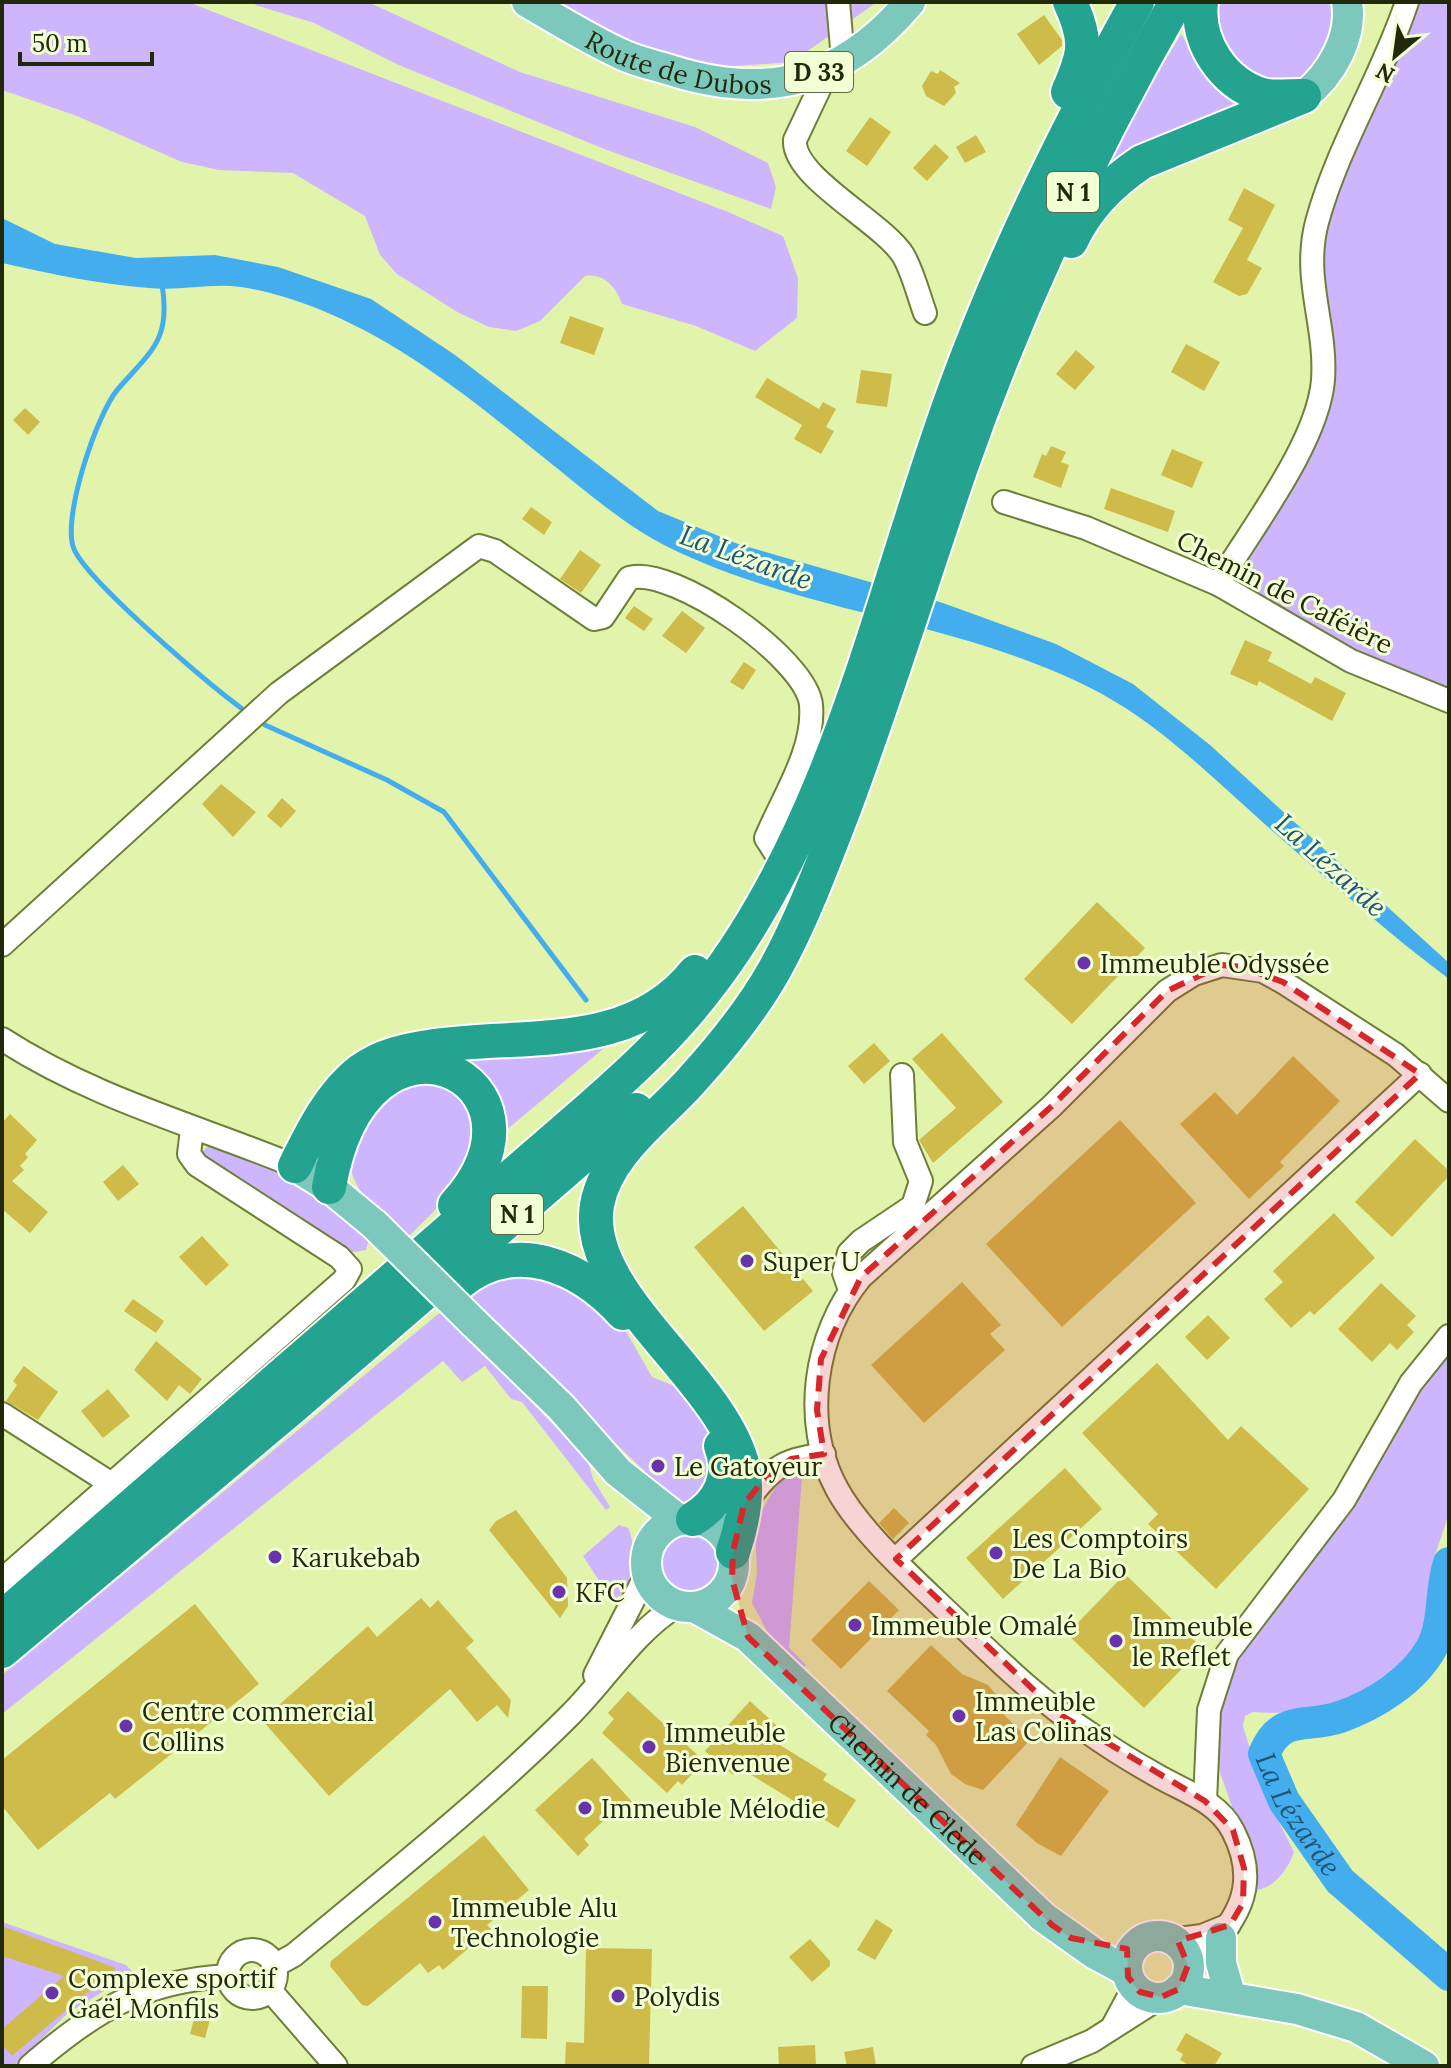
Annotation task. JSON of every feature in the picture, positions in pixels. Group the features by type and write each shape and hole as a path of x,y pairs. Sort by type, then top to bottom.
{"highway":[{"path":"955,389 967,322 1084,57 1081,26 1070,2"},
{"name":"N 1","path":"2,1651 294,1406 651,1096 729,1010 769,955 875,682 918,548 955,389 1025,219 1137,2"},
{"name":"N 1","path":"918,548 960,470 1019,312 1058,224 1115,109 1176,2"},
{"path":"1201,2 1199,17 1208,49 1225,73 1245,88 1265,96 1304,96"},
{"path":"960,470 1074,234 1095,203 1121,175 1142,162 1304,96"},
{"path":"295,1166 343,1087 360,1071 396,1052 600,1031 647,1014 689,979 780,860 816,839"},
{"path":"732,1565 744,1504 744,1471 725,1424 611,1274 598,1235 597,1208 602,1184 622,1154 730,1034 774,972 816,839"},
{"name":"N 1","path":"2,1618 647,1057 705,990 752,922 816,839"},
{"path":"283,1373 457,1203 478,1178 491,1137 490,1116 482,1099 464,1080 439,1066 416,1066 387,1075 365,1097 347,1124 335,1151 329,1187"},
{"path":"294,1406 389,1342 464,1279 505,1258 547,1263 573,1273 606,1294 710,1423 723,1450 725,1478 706,1511 686,1520"}],"main road":[{"name":"Route de Dubos","path":"527,2 625,56 705,81 744,87 786,83 838,63 878,35 910,2"},
{"path":"1304,96 1331,68 1339,51 1347,27 1347,2"},
{"path":"295,1166 329,1187 375,1225 561,1407 618,1472 686,1520 718,1529 732,1565 748,1637"},
{"path":"618,1472 660,1595 686,1606 717,1598 732,1565"},
{"path":"647,1562 665,1527 686,1520"},
{"name":"Chemin de Clède","path":"686,1606 748,1637 1043,1917 1071,1938 1163,1975 1356,2027 1424,2066"},
{"path":"1226,1931 1221,1963 1236,1996"},
{"path":"1153,1937 1171,1940 1183,1950 1163,1975 1153,1937"}],"street":[{"path":"838,2 842,48 838,63 795,140 797,152 807,169 886,234 903,256 925,313"},
{"path":"1218,584 1300,449 1317,413 1323,378 1310,260 1316,225 1334,170 1407,2"},
{"name":"Chemin de Caféière","path":"1004,502 1086,528 1218,584 1351,661 1449,701"},
{"path":"2,945 279,693 479,546 495,551 594,619 603,617 629,578 641,575 667,581 724,615 770,648 800,676 811,706 810,731 766,838 780,860"},
{"path":"1033,2066 1111,2031 1163,1975 1226,1931 1243,1903 1244,1868 1233,1830 1205,1801 1158,1777 1059,1714 896,1559 837,1490 817,1429 816,1389 825,1345 850,1290 1092,1069 1167,991 1194,974 1222,965 1263,971 1321,1005 1420,1074 1449,1101"},
{"path":"2,1039 63,1076 192,1129 295,1166"},
{"path":"896,1559 1420,1074"},
{"path":"850,1290 844,1273 849,1253 861,1241 913,1206 921,1181 905,1142 902,1075"},
{"path":"2,1580 332,1290 350,1269 339,1257 197,1165 189,1154 192,1129"},
{"path":"1205,1801 1209,1710 1227,1654 1344,1500 1411,1383 1449,1336"},
{"path":"2,1414 110,1483"},
{"path":"744,1504 779,1466 791,1459 824,1454"},
{"path":"572,1713 647,1562"},
{"path":"274,1966 294,1955 382,1881 572,1713 656,1618 686,1606"},
{"path":"1171,1940 1226,1931"},
{"path":"251,1950 266,1955 274,1966 275,1978 269,1989 248,1997 234,1990 228,1976 231,1961 251,1950"},
{"path":"30,2066 80,2023 142,1991 195,1978 228,1976"},
{"path":"269,1989 336,2066"}],"highlighted area":[{"path":"1222,965 1243,967 1283,982 1420,1074 896,1559 1059,1714 1205,1801 1233,1830 1244,1868 1243,1903 1230,1925 1178,1941 1188,1965 1179,1989 1161,1997 1140,1992 1128,1977 1127,1949 1071,1938 1052,1925 748,1637 732,1579 733,1552 744,1504 761,1483 791,1459 824,1454 817,1410 821,1359 861,1277 1052,1106 1167,991"}],"shaded area":[{"path":"2,2 188,2 728,212 783,236 798,278 797,318 755,351 696,326 622,304 608,282 585,276 540,321 516,331 489,327 459,313 397,274 380,255 365,216 293,173 219,170 182,162 77,116 2,90"},
{"path":"257,2 368,2 520,72 695,127 768,163 776,187 771,209 607,150 401,66 314,23 255,5"},
{"path":"559,2 877,2 792,62 708,68 632,44"},
{"path":"1210,2 1331,2 1331,27 1324,50 1311,69 1292,86 1251,77 1221,55"},
{"path":"1407,2 1449,2 1449,701 1218,584 1317,413 1310,260"},
{"path":"1181,34 1203,68 1251,105 1106,170 1102,167"},
{"path":"617,1037 504,1132 490,1083 452,1054"},
{"path":"441,1080 478,1115 461,1184 405,1240 381,1217 360,1190 349,1161 350,1146 363,1117 393,1085"},
{"path":"210,1144 265,1164 323,1194 369,1238 366,1250 349,1253 212,1163 201,1153"},
{"path":"553,1272 618,1317 652,1377 677,1387 708,1428 720,1458 692,1505 670,1496 459,1292 476,1281"},
{"path":"443,1310 588,1461 593,1479 610,1507 606,1510 522,1402 511,1399 485,1366 462,1382 443,1361 2,1714 2,1675"},
{"path":"1449,1355 1449,1507 1431,1571 1426,1635 1410,1664 1393,1681 1373,1694 1326,1709 1253,1712 1245,1716 1243,1726 1261,1786 1294,1852 1279,1877 1268,1886 1255,1890 1251,1861 1216,1761 1214,1734 1222,1688 1241,1651 1366,1483 1409,1405"},
{"path":"816,1464 820,1474 802,1477 789,1648 806,1665 800,1671 777,1650 752,1603 757,1573 755,1523 786,1468"},
{"path":"619,1525 628,1528 633,1557 625,1587 613,1602 583,1556"},
{"path":"692,1529 705,1532 715,1539 722,1549 725,1562 722,1575 715,1585 705,1592 692,1595 679,1592 669,1585 662,1575 659,1562 662,1549 669,1539 679,1532"},
{"name":"Complexe sportif Gaël Monfils","path":"2,1922 126,1965 134,1973 68,2013 14,2066 2,2066"}],"water":[{"path":"2,218 55,244 136,258 215,255 278,267 371,299 455,355 658,511 738,544 943,603 1056,644 1133,684 1210,745 1449,963 1449,979 1352,900 1183,752 1144,721 1102,694 996,650 776,589 722,571 670,548 607,508 416,361 328,313 285,297 241,287 160,289 130,286 2,263"}],"building":[{"path":"1044,15 1062,40 1062,46 1039,65 1017,34"},
{"path":"940,70 960,83 954,87 956,93 944,106 926,96 922,86 931,71 938,74"},
{"path":"870,117 891,132 867,166 846,151"},
{"path":"976,135 986,152 965,163 956,147"},
{"path":"935,144 949,157 927,181 913,168"},
{"path":"1244,188 1275,205 1247,260 1262,268 1247,294 1239,296 1213,282 1243,228 1228,220"},
{"path":"570,316 604,328 594,355 560,343"},
{"path":"1186,344 1220,362 1204,391 1171,372"},
{"path":"1076,350 1095,367 1075,390 1056,374"},
{"path":"861,370 892,374 887,407 856,403"},
{"path":"767,378 819,409 823,402 836,409 826,427 834,431 821,454 794,439 802,425 755,397"},
{"path":"25,408 40,422 28,435 13,420"},
{"path":"1051,446 1066,452 1061,462 1069,465 1061,488 1033,477 1042,454 1046,456"},
{"path":"1172,449 1203,462 1192,488 1161,475"},
{"path":"1111,488 1175,511 1168,532 1104,509"},
{"path":"531,507 552,522 544,535 522,519"},
{"path":"580,550 601,565 581,593 560,579"},
{"path":"634,606 653,619 644,631 625,618"},
{"path":"682,611 705,628 686,653 662,636"},
{"path":"1245,640 1272,652 1268,661 1311,684 1315,677 1346,693 1332,721 1259,681 1257,686 1230,674"},
{"path":"744,662 756,670 743,690 730,682"},
{"path":"221,784 256,812 233,837 202,804"},
{"path":"282,798 296,811 281,828 267,816"},
{"name":"Immeuble Odyssée","path":"1097,902 1145,948 1072,1024 1024,979"},
{"path":"942,1033 1003,1102 933,1163 919,1140 956,1108 912,1059"},
{"path":"874,1043 890,1061 864,1084 848,1066"},
{"path":"1293,1056 1340,1101 1280,1162 1284,1166 1249,1199 1180,1124 1215,1092 1237,1115"},
{"path":"10,1114 37,1140 25,1154 28,1157 20,1166 24,1170 12,1181 48,1212 30,1233 2,1209 2,1123"},
{"path":"1120,1120 1196,1203 1062,1327 986,1244"},
{"path":"1415,1139 1449,1171 1449,1176 1392,1237 1355,1202"},
{"path":"123,1165 139,1184 118,1201 103,1182"},
{"name":"Super U","path":"743,1206 813,1291 764,1331 694,1247"},
{"path":"1334,1213 1375,1258 1314,1315 1310,1311 1291,1328 1264,1299 1283,1282 1273,1271"},
{"path":"202,1236 229,1265 206,1286 179,1257"},
{"path":"962,1282 1001,1325 990,1334 1005,1350 924,1423 871,1365"},
{"path":"1381,1283 1416,1316 1407,1325 1414,1332 1397,1350 1390,1343 1372,1362 1338,1329"},
{"path":"133,1299 164,1321 156,1333 124,1311"},
{"path":"1208,1315 1230,1338 1207,1360 1185,1337"},
{"path":"156,1341 202,1379 190,1394 179,1385 167,1401 134,1370"},
{"path":"1157,1363 1228,1440 1241,1426 1309,1489 1216,1589 1148,1524 1158,1514 1082,1433"},
{"path":"24,1366 58,1392 38,1420 6,1401 17,1385 13,1381"},
{"path":"108,1389 130,1416 103,1438 81,1411"},
{"path":"1065,1468 1102,1509 1003,1599 966,1558"},
{"path":"894,1508 909,1523 893,1539 879,1523"},
{"path":"516,1510 567,1578 568,1606 560,1618 489,1530 496,1521"},
{"name":"Immeuble le Reflet","path":"1125,1574 1202,1648 1144,1708 1067,1634"},
{"name":"Immeuble Omalé","path":"869,1581 899,1610 841,1669 811,1640"},
{"path":"421,1598 430,1608 438,1600 474,1641 466,1648 511,1700 508,1718 497,1705 477,1722 450,1689 329,1796 262,1720 368,1626 377,1637"},
{"name":"Centre commercial Collins","path":"195,1604 259,1684 115,1799 110,1793 38,1850 2,1806 2,1760"},
{"name":"Immeuble Las Colinas","path":"931,1645 962,1674 988,1685 997,1696 1000,1711 1030,1740 983,1790 965,1784 951,1774 936,1745 926,1735 929,1731 887,1691"},
{"name":"Immeuble Bienvenue","path":"628,1691 704,1761 682,1785 678,1781 667,1793 602,1733 614,1719 608,1713"},
{"path":"750,1701 777,1726 767,1737 827,1774 823,1780 856,1800 838,1828 740,1768 733,1775 705,1751"},
{"path":"1060,1757 1109,1791 1061,1856 1037,1843 1016,1825"},
{"name":"Immeuble Mélodie","path":"592,1758 636,1806 623,1818 615,1810 584,1839 589,1845 578,1856 535,1810"},
{"name":"Immeuble Alu Technologie","path":"484,1835 529,1890 487,1925 491,1929 443,1970 439,1965 428,1973 420,1963 368,2006 362,2005 330,1966 331,1961"},
{"path":"876,1919 893,1930 875,1960 857,1950"},
{"path":"2,1926 116,1968 12,2056 2,2045 2,2029 64,1976 2,1956"},
{"path":"810,1939 830,1961 830,1966 812,1982 789,1957"},
{"name":"Polydis","path":"586,1948 652,1949 649,2066 565,2066 566,2042 584,2043"},
{"path":"522,1986 548,1986 547,2039 521,2038"},
{"path":"197,2008 212,2012 205,2038 190,2034"},
{"path":"1186,2033 1222,2053 1214,2066 1190,2066 1180,2060 1183,2054 1176,2050"},
{"path":"815,2045 816,2066 779,2066 778,2047"},
{"path":"873,2047 876,2066 847,2066 844,2052"}],"waterway":[{"path":"162,284 164,319 161,332 149,353 118,389 100,420 83,467 72,515 71,535 74,549 102,584 178,656 241,708"},
{"path":"265,725 387,780 444,812 586,1000"},
{"name":"La Lézarde","path":"1449,1563 1436,1637 1415,1670 1392,1690 1353,1712 1287,1727 1271,1741 1264,1754 1284,1801 1340,1881 1449,1975"}],"place":[{"name":"Immeuble Odyssée","path":"1084,963"},
{"name":"Super U","path":"747,1261"},
{"name":"Le Gatoyeur","path":"658,1466"},
{"name":"Les Comptoirs De La Bio","path":"996,1553"},
{"name":"Karukebab","path":"275,1557"},
{"name":"KFC","path":"559,1592"},
{"name":"Immeuble Omalé","path":"855,1625"},
{"name":"Immeuble le Reflet","path":"1116,1641"},
{"name":"Immeuble Las Colinas","path":"959,1716"},
{"name":"Centre commercial Collins","path":"126,1726"},
{"name":"Immeuble Bienvenue","path":"649,1747"},
{"name":"Immeuble Mélodie","path":"585,1808"},
{"name":"Immeuble Alu Technologie","path":"435,1922"},
{"name":"Complexe sportif Gaël Monfils","path":"52,1993"},
{"name":"Polydis","path":"618,1996"}]}
